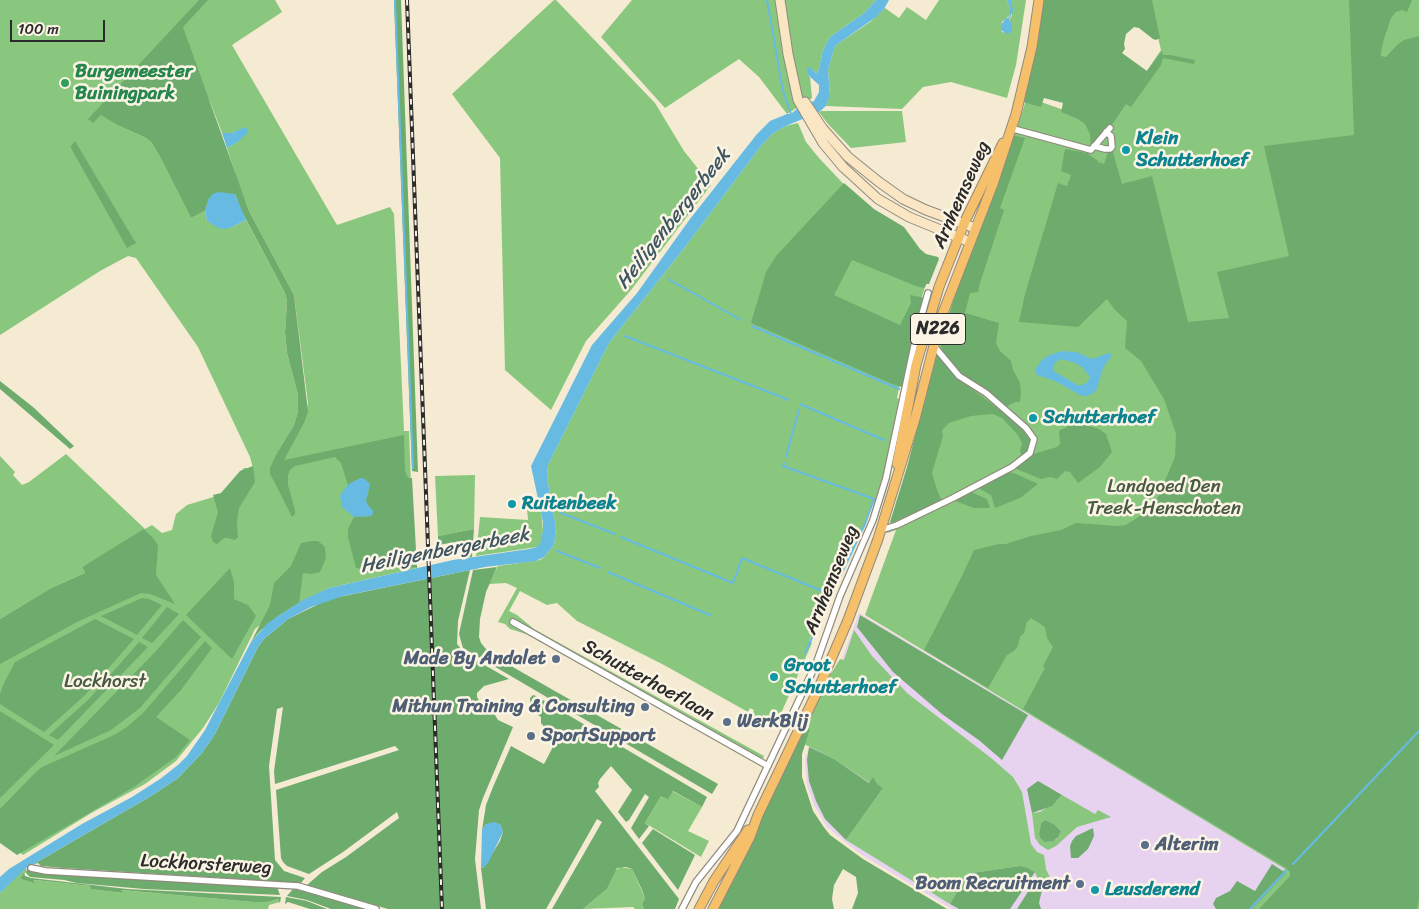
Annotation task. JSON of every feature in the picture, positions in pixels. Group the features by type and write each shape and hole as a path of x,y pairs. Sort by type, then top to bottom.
{"main road":[{"path":"780,0 794,85 800,99 843,168 878,198 909,217 970,242"},
{"name":"Arnhemseweg","path":"712,909 750,837 758,815 820,684 882,530 916,419 941,318 993,184 1020,99 1032,47 1039,0"},
{"name":"Arnhemseweg","path":"890,505 916,365 939,287 958,238 992,162 1010,130"},
{"path":"819,131 878,182 902,199 975,228"},
{"name":"Arnhemseweg","path":"699,909 714,881 758,815"}],"street":[{"name":"Arnhemseweg","path":"1010,130 1092,150 1094,146 1108,130 1111,136 1112,146 1110,149 1094,146"},
{"name":"Arnhemseweg","path":"682,909 696,882 737,831 816,664 840,596 873,520 886,478 917,332 928,293"},
{"name":"Arnhemseweg","path":"882,530 898,525 953,498 1012,466 1030,453 1034,439 1026,428 986,393 959,376 933,346"},
{"name":"Schutterhoeflaan","path":"513,622 768,766"},
{"name":"Lockhorsterweg","path":"31,868 46,871 298,886 376,909"}],"shaded area":[{"path":"859,613 1288,869 1250,909 952,909 859,853 827,827 814,805 807,785 805,759"}],"green space":[{"name":"Lockhorst","path":"0,0 275,0 282,12 232,45 337,225 390,207 394,214 404,431 409,431 414,567 412,568 417,568 329,588 299,603 299,598 281,608 255,629 219,703 203,728 176,761 145,784 93,812 23,855 0,837 0,622 88,574 126,541 82,567 85,573 51,588 0,619 0,456 15,472 13,475 22,485 29,482 66,454 145,529 152,525 162,533 172,530 176,514 187,505 220,495 244,468 253,468 250,457 198,347 136,258 128,256 100,271 0,335","holes":["209,99 222,133 228,134 238,131 236,143 227,148 238,182 249,211 294,295 308,403 305,421 278,451 294,425 298,411 298,395 287,353 285,332 287,301 285,293 246,220 230,228 207,221 205,211 191,218 151,142 117,125 101,114","75,142 135,242 127,247 70,147"]},
{"path":"199,0 208,0 183,27 249,211 294,295 308,411 305,421 284,460 404,435 405,471 408,478 412,478 417,568 394,566 379,571 356,568 348,537 348,529 354,517 371,516 373,511 366,500 369,489 361,478 348,485 341,463 335,457 295,466 290,470 288,485 295,510 295,514 292,517 270,474 270,468 294,425 298,411 298,395 287,353 285,332 287,301 285,293 242,212 235,194 209,199 205,211 191,218 151,142 101,115 93,123 88,119"},
{"path":"394,0 401,0 418,472 412,471"},
{"path":"554,0 655,103 684,151 711,185 631,290 586,341 551,410 505,370 500,158 452,94"},
{"path":"632,0 876,0 864,13 830,37 823,50 818,72 816,73 813,70 807,74 810,77 812,98 787,114 759,77 739,59 665,108 601,37"},
{"path":"939,0 1007,0 1010,15 1002,22 1001,30 1003,33 1012,15 1011,0 1026,0 1016,65 1007,98 951,82 923,87 902,109 826,106 830,94 828,70 835,46 870,22 885,8 899,18 907,7 926,20"},
{"path":"1043,0 1152,0 1160,38 1153,39 1139,28 1134,27 1126,34 1125,49 1122,53 1147,71 1162,51 1163,55 1195,60 1194,64 1163,58 1161,65 1131,107 1126,104 1114,122 1091,149 1090,134 1085,124 1061,112 1063,103 1044,98 1041,107 1023,102 1038,40"},
{"name":"Landgoed Den Treek-Henschoten","path":"1149,0 1419,0 1419,909 1247,909 1285,869 865,615 896,530 887,533 900,498 944,329 1027,97 1109,126 1161,50"},
{"name":"Landgoed Den Treek-Henschoten","path":"1349,0 1412,0 1407,12 1402,10 1396,12 1391,18 1381,56 1386,57 1404,40 1419,36 1419,899 1417,909 1259,909 1290,876 1290,872 1286,868 1023,709 1045,668 1043,666 1053,647 1047,638 1045,627 1031,618 1027,622 1018,646 1007,655 988,688 924,650 974,550 1061,530 1076,523 1126,525 1143,514 1158,497 1175,457 1176,434 1164,399 1141,361 1125,348 1127,321 1107,299 1078,327 1019,322 1025,294 1058,183 1067,186 1071,175 1061,171 1065,149 1087,153 1098,162 1104,164 1108,152 1112,149 1122,184 1152,176 1188,322 1229,318 1217,272 1289,256 1264,146 1354,135"},
{"path":"902,111 906,142 851,148 828,124 819,112"},
{"path":"798,123 806,142 854,195 878,226 936,260 924,290 909,341 897,398 899,399 890,444 892,445 876,498 809,641 812,643 775,727 752,715 754,710 750,708 748,712 664,665 577,621 557,603 547,605 520,591 509,611 534,629 764,756 760,765 526,634 510,629 505,624 498,622 517,588 506,583 489,584 498,566 540,560 554,545 556,528 547,477 548,465 609,343 682,251 761,146 772,134 786,126"},
{"path":"1012,135 1025,138 1000,208 1004,210 978,292 970,293 965,313 999,323 996,343 1000,351 1011,361 1013,370 1020,383 1021,394 1020,402 1015,402 1005,407 993,400 953,366 942,350 940,342 961,277"},
{"path":"75,141 136,243 127,248 70,147"},
{"path":"844,183 874,209 904,227 926,254 938,257 939,259 929,284 926,284 924,288 852,260 834,295 900,325 911,303 910,295 931,299 908,389 892,384 751,323 766,272 776,256"},
{"path":"937,352 948,368 960,380 1017,423 1028,435 1031,442 1029,449 1022,456 1020,451 1022,443 1018,435 1002,418 993,414 971,416 949,423 942,430 943,436 932,473 942,501 891,523 890,522 907,467"},
{"path":"0,381 33,407 74,446 70,449 0,389"},
{"path":"1078,422 1099,429 1106,434 1112,452 1100,467 1078,483 1070,472 1065,471 1057,479 1050,477 1041,479 1014,468 1030,455 1057,447 1060,444 1060,430"},
{"path":"253,466 255,482 239,508 237,522 238,537 235,540 224,538 217,544 213,542 211,536 218,512 213,495 221,493 240,471"},
{"path":"1007,472 1014,473 1038,484 1020,498 995,508 991,495 978,488"},
{"path":"475,475 474,529 438,536 435,476"},
{"path":"971,492 987,499 990,508 974,508 955,501"},
{"path":"527,509 541,509 543,531 541,544 537,547 476,556 480,517 528,520"},
{"path":"144,529 158,546 156,575 175,604 150,594 141,593 79,621 0,664 0,619 51,588 85,573 82,567"},
{"path":"474,529 472,557 464,558 462,541 438,545 438,536"},
{"path":"318,541 325,547 326,558 320,572 303,573 299,603 260,631 251,642 270,605 274,583 291,566 301,543"},
{"path":"497,567 486,592 480,619 479,637 486,649 511,666 718,784 712,794 463,648 459,634 473,570"},
{"path":"230,568 234,582 234,599 248,605 256,616 232,659 186,615"},
{"path":"470,570 458,621 457,644 465,654 509,679 484,686 477,693 477,697 480,702 491,708 498,720 513,727 479,810 475,859 481,909 388,909 307,885 322,872 399,818 397,812 343,852 309,874 287,866 283,862 281,858 276,790 399,750 395,746 275,784 274,771 283,707 277,709 269,766 275,860 284,871 305,878 301,883 64,868 41,866 38,863 32,865 151,796 178,778 202,753 215,734 258,647 264,639 288,619 329,599"},
{"path":"142,598 162,605 137,635 101,616"},
{"path":"167,607 179,614 152,643 142,638"},
{"path":"860,615 1028,715 1002,760 980,741 942,714 893,672 857,627"},
{"path":"95,619 134,639 85,695 44,732 0,704 0,694 3,685 15,662"},
{"path":"183,620 201,637 140,708 111,730 54,756 156,651"},
{"path":"854,630 872,656 907,693 1013,777 1022,792 1031,844 1037,852 1044,855 1046,869 1051,880 1042,890 1035,872 1020,866 972,873 964,880 950,904 846,840 883,788 879,787 873,778 870,783 834,759 804,744 810,729 804,725 823,687 840,659 844,660"},
{"path":"205,641 212,648 181,690 156,717 190,740 176,757 134,787 17,855 0,843 0,809 36,772 42,767 114,735 127,727 144,712"},
{"name":"Lockhorst","path":"139,642 148,647 58,740 49,735 89,699"},
{"path":"533,695 707,797 702,807 673,791 668,799 661,796 645,823 649,826 639,839 631,828 649,797 645,794 626,822 618,812 632,790 611,766 600,779 599,787 595,791 679,899 675,909 644,909 642,904 645,898 642,890 632,869 626,867 617,868 607,889 583,909 552,909 602,822 597,819 546,909 486,909 481,868 484,867 500,841 503,832 500,824 486,824 482,830 486,805 493,787 511,746 544,764 556,741 541,723 541,717 531,708 530,698"},
{"path":"0,711 54,745 0,798"},
{"path":"804,725 810,729 802,754 802,777 813,811 823,826 830,835 863,859 947,909 852,909 858,893 856,877 843,869 834,885 832,899 834,909 716,909"},
{"path":"809,747 834,759 869,783 873,777 878,785 883,788 846,840 825,819 816,801 809,781 807,760"},
{"path":"1038,781 1062,795 1052,806 1032,813 1027,789"},
{"path":"672,791 702,807 688,831 709,841 701,857 645,823 661,796"},
{"path":"1062,795 1095,814 1098,810 1111,817 1077,827 1056,846 1048,850 1040,845 1035,838 1032,813 1040,812 1057,801","holes":["1045,820 1054,824 1061,831 1056,840 1046,842 1040,838 1041,823"]},
{"path":"1045,820 1054,824 1061,831 1054,841 1045,842 1040,838 1041,823"},
{"path":"1093,828 1094,836 1088,849 1078,858 1071,858 1070,846 1072,841 1076,836"},
{"path":"653,829 695,855 678,890 642,843"},
{"path":"1272,864 1286,873 1252,909 1216,909 1213,904 1216,898 1230,891 1237,881 1255,891"},
{"path":"1020,866 1035,872 1010,909 959,909 950,904 964,880 972,873"},
{"path":"620,867 632,869 645,898 642,904 644,909 635,909 633,907 583,909 607,889 615,871"},
{"path":"26,868 26,872 20,879 34,882 35,880 90,886 92,889 121,893 122,890 252,902 268,902 278,899 280,902 269,905 268,909 0,909 0,893"},
{"path":"27,868 35,872 51,874 277,887 280,895 144,889 77,883 30,877 26,873"},
{"path":"24,873 25,876 31,878 127,889 281,897 280,903 278,899 268,902 252,902 122,890 122,893 91,889 90,886 35,880 35,883 20,879"},
{"path":"1038,876 1042,890 1039,903 1041,909 1017,909"},
{"path":"293,889 366,909 331,909 307,900 287,896"},
{"path":"286,897 307,901 327,909 310,909 288,902 285,904"}],"water":[{"path":"876,0 889,0 876,17 835,46 828,70 830,95 826,106 819,112 772,134 761,146 682,251 609,343 548,465 547,477 556,528 554,545 544,557 536,561 485,567 343,596 311,607 288,619 264,639 258,647 215,734 202,753 178,778 151,796 25,869 0,893 0,877 9,869 82,824 132,797 178,765 187,756 205,730 251,642 268,623 303,600 329,588 453,560 529,549 540,544 543,522 531,466 592,345 637,293 690,219 757,134 770,121 791,114 799,107 814,101 819,92 819,85 807,74 807,67 810,67 816,73 818,72 823,50 830,37 864,13"},
{"path":"1007,0 1011,0 1013,11 1009,20 1012,24 1012,30 1009,34 1001,30 1001,25 1010,15"},
{"path":"245,127 248,133 227,148 222,133 232,133"},
{"path":"218,192 235,194 246,220 230,228 220,229 207,221 205,211 209,198"},
{"path":"1062,351 1076,352 1092,359 1109,353 1112,355 1103,368 1095,392 1087,396 1082,396 1055,381 1037,375 1035,370 1047,356","holes":["1060,359 1073,362 1082,367 1090,377 1087,383 1079,386 1053,370 1054,364"]},
{"path":"361,478 370,484 366,500 373,514 371,516 354,517 342,507 340,496 350,483"},
{"path":"494,822 500,824 503,832 488,863 481,868 482,830 486,824"}],"waterway":[{"path":"395,0 413,468"},
{"path":"767,0 783,91 791,114"},
{"path":"668,279 741,320"},
{"path":"752,326 899,389"},
{"path":"625,336 789,400"},
{"path":"800,404 884,440"},
{"path":"786,457 799,410"},
{"path":"784,463 783,466 874,499 865,524 823,613"},
{"path":"561,513 615,534"},
{"path":"621,537 733,583 742,558 832,595"},
{"path":"557,551 600,568"},
{"path":"608,572 710,615"},
{"path":"805,653 820,620"},
{"path":"1293,864 1419,731"},
{"path":"1250,909 1286,871"}],"railway":[{"path":"407,0 442,909"}],"place":[{"name":"Burgemeester Buiningpark","path":"65,83"},
{"name":"Klein Schutterhoef","path":"1126,150"},
{"name":"Schutterhoef","path":"1033,418"},
{"name":"Ruitenbeek","path":"512,504"},
{"name":"Made By Andalet","path":"556,659"},
{"name":"Groot Schutterhoef","path":"774,677"},
{"name":"Mithun Training & Consulting","path":"645,707"},
{"name":"WerkBlij","path":"727,722"},
{"name":"SportSupport","path":"531,736"},
{"name":"Alterim","path":"1145,845"},
{"name":"Boom Recruitment","path":"1080,884"},
{"name":"Leusderend","path":"1095,890"}],"water label":[{"name":"Heiligenbergerbeek","path":"674,219"},
{"name":"Heiligenbergerbeek","path":"445,551"}]}
